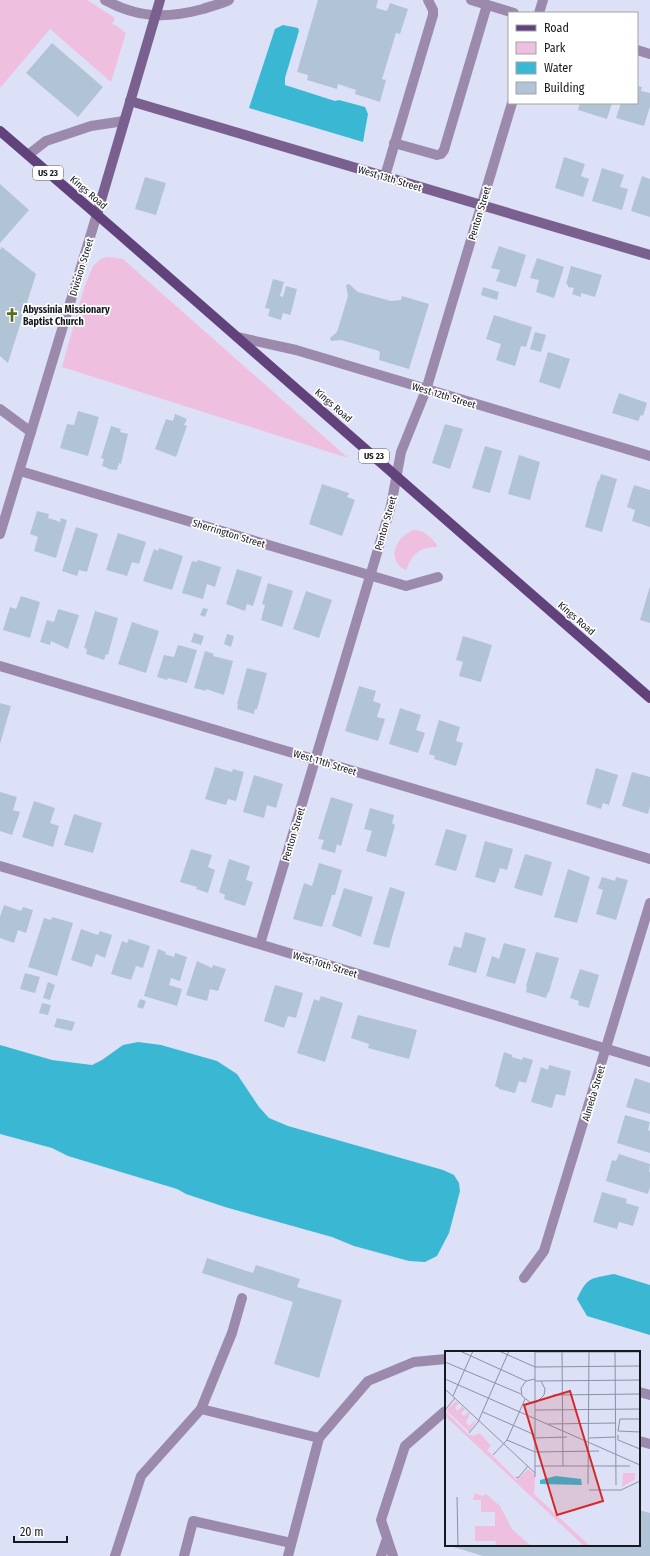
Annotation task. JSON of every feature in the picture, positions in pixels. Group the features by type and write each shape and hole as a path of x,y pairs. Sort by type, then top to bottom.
{"main road":[{"name":"Kings Road","path":"0,132 97,214 650,698"}],"street":[{"path":"105,0 134,13 155,16 188,13 229,0"},
{"name":"Division Street","path":"0,534 160,0"},
{"path":"385,176 433,15 433,10 428,0"},
{"path":"471,0 511,12"},
{"path":"539,12 543,0"},
{"path":"394,143 437,155 441,154 444,150 487,5"},
{"path":"638,50 650,54"},
{"name":"West 13th Street","path":"130,101 650,255"},
{"name":"Penton Street","path":"260,944 391,506 402,452 426,390 512,104"},
{"path":"28,155 46,141 91,126 124,121"},
{"name":"West 12th Street","path":"237,337 296,350 650,456"},
{"path":"0,409 31,432"},
{"name":"Sherrington Street","path":"20,471 406,586 438,577"},
{"name":"West 11th Street","path":"0,666 650,859"},
{"name":"West 10th Street","path":"0,866 650,1062"},
{"name":"Almeda Street","path":"524,1278 544,1251 650,903"},
{"path":"115,1556 141,1476 201,1409 232,1333 242,1298"},
{"path":"288,1556 320,1438 368,1381 414,1362 445,1359"},
{"path":"640,1392 650,1395"},
{"path":"201,1409 320,1438"},
{"path":"393,1556 381,1520 405,1446 445,1412"},
{"path":"640,1441 650,1444"},
{"path":"184,1556 193,1521 291,1543"},
{"path":"382,1556 387,1539"}],"green space":[{"path":"0,0 87,0 115,18 112,24 126,33 111,82 50,29 0,88"},
{"path":"109,257 123,259 348,458 62,367 84,288 93,266 102,258"},
{"path":"413,530 426,534 437,545 436,547 420,550 411,560 406,570 399,566 395,559 395,551 401,539"}],"water":[{"path":"283,25 298,28 299,31 285,78 285,85 335,101 339,100 365,107 368,114 363,142 249,108 275,29"},
{"path":"138,1042 161,1045 217,1061 237,1074 259,1107 269,1118 288,1126 443,1170 454,1175 459,1183 460,1191 449,1233 437,1256 425,1262 409,1261 354,1246 332,1237 225,1207 186,1194 177,1189 68,1156 52,1148 0,1134 0,1045 52,1060 92,1065 102,1060 123,1045"},
{"path":"614,1274 650,1285 650,1335 587,1316 577,1299 584,1286 587,1282 595,1278"}],"building":[{"path":"318,0 378,0 376,8 387,11 390,3 408,9 400,34 396,33 382,79 386,80 380,102 355,94 356,90 338,84 337,89 307,80 308,75 297,72"},
{"path":"52,43 103,87 78,117 26,73"},
{"path":"638,86 642,87 641,91 650,93 650,106 644,126 616,118 621,104 638,104"},
{"path":"580,104 612,104 607,119 578,110"},
{"path":"564,157 585,164 581,176 589,179 583,197 555,188"},
{"path":"602,168 624,175 620,187 628,189 622,210 592,201"},
{"path":"642,176 650,179 650,217 631,211"},
{"path":"145,177 166,183 156,215 135,209"},
{"path":"0,184 29,210 0,243"},
{"path":"499,246 526,255 516,287 496,281 500,270 491,268"},
{"name":"Abyssinia Missionary Baptist Church","path":"2,247 36,274 8,363 0,356 0,250"},
{"path":"537,258 564,267 554,298 536,292 539,280 530,278"},
{"path":"571,266 602,275 595,297 581,293 581,297 572,294 574,288 568,287 566,284"},
{"path":"273,279 284,282 280,296 283,297 286,286 297,289 290,315 283,313 281,320 268,316 270,309 265,308"},
{"path":"349,284 358,292 391,301 401,300 402,296 429,304 409,369 379,360 379,351 341,340 331,341 330,338 337,332 348,296 346,285"},
{"path":"483,287 499,292 497,300 481,295"},
{"path":"494,315 532,327 526,347 521,346 515,366 496,360 501,344 486,339"},
{"path":"535,332 546,335 541,352 530,349"},
{"path":"548,352 570,359 560,389 539,382"},
{"path":"619,393 647,403 643,416 641,415 638,421 612,413"},
{"path":"78,411 99,417 88,456 60,448 67,424 74,425"},
{"path":"175,414 187,419 184,425 187,426 176,457 155,449 166,419 173,421"},
{"path":"445,424 463,429 450,469 432,463"},
{"path":"111,426 121,429 120,432 128,434 121,464 119,463 117,470 108,469 102,466 104,459 101,458"},
{"path":"485,446 502,451 490,493 472,488"},
{"path":"519,455 540,462 530,500 508,494"},
{"path":"601,474 617,479 602,532 585,527"},
{"path":"322,484 349,493 347,497 355,500 342,536 309,524"},
{"path":"634,485 650,490 650,527 632,521 635,510 627,507"},
{"path":"37,511 49,514 48,518 61,522 60,518 67,520 56,558 34,551 38,537 30,534"},
{"path":"76,527 98,534 87,572 79,570 77,576 62,571"},
{"path":"118,533 146,542 139,564 132,562 127,576 106,570"},
{"path":"159,548 183,556 172,590 143,581 154,549 158,551"},
{"path":"198,560 221,567 215,587 207,584 203,599 182,593 192,561 197,562"},
{"path":"237,569 262,577 253,606 247,604 245,611 226,604"},
{"path":"268,583 293,591 282,627 261,620 265,605 262,604"},
{"path":"650,586 650,623 640,620"},
{"path":"306,591 332,600 319,638 293,629"},
{"path":"21,596 40,602 30,638 3,630 10,607 16,609"},
{"path":"203,608 208,609 205,617 200,615"},
{"path":"58,609 79,615 68,649 51,641 50,645 40,642 47,620 54,622"},
{"path":"95,611 118,618 108,655 106,654 104,660 86,654 87,649 84,648"},
{"path":"132,622 159,631 146,673 118,664"},
{"path":"194,633 204,636 201,645 191,642"},
{"path":"227,634 234,636 231,647 224,644"},
{"path":"463,636 492,645 481,682 459,676 463,662 456,660"},
{"path":"178,645 197,650 187,683 157,677 164,655 174,657"},
{"path":"205,651 214,654 213,656 233,661 224,695 206,689 206,691 194,688"},
{"path":"247,668 267,673 257,709 255,709 254,714 237,709"},
{"path":"359,686 376,691 373,701 381,704 377,717 385,719 378,741 345,731"},
{"path":"0,703 11,706 0,744"},
{"path":"400,708 421,715 416,730 425,733 418,753 389,744"},
{"path":"439,720 460,727 456,741 463,743 456,766 434,759 435,756 429,754"},
{"path":"215,767 232,772 233,769 244,772 236,801 228,799 226,805 205,799"},
{"path":"596,768 618,775 609,805 603,803 601,809 586,804"},
{"path":"632,772 650,777 650,806 648,814 622,806"},
{"path":"254,775 283,784 276,808 267,805 264,818 243,812"},
{"path":"0,792 17,797 13,810 20,812 12,835 0,831"},
{"path":"331,797 353,804 341,846 337,844 335,853 321,849 324,840 318,839"},
{"path":"34,801 55,808 50,823 59,826 53,847 22,837"},
{"path":"370,808 394,815 392,823 395,825 386,857 366,851 372,831 364,829"},
{"path":"74,814 102,823 93,853 64,845"},
{"path":"446,829 467,835 456,871 435,865"},
{"path":"485,841 513,849 507,870 500,868 495,883 475,877"},
{"path":"191,849 212,855 208,867 215,870 208,893 196,889 197,887 180,882"},
{"path":"525,854 552,862 542,896 514,888"},
{"path":"229,859 250,866 246,880 253,882 245,906 224,899 225,895 219,892"},
{"path":"319,863 342,870 335,895 332,895 322,927 293,919 304,883 312,886"},
{"path":"568,869 590,877 577,923 554,917"},
{"path":"602,877 615,881 616,877 628,880 616,920 596,914 603,890 598,888"},
{"path":"390,887 405,892 389,948 373,944"},
{"path":"344,888 373,897 361,937 332,926"},
{"path":"4,905 21,911 23,907 33,910 26,933 18,930 14,943 0,938 0,917"},
{"path":"52,917 73,923 57,976 28,967 44,918 51,920"},
{"path":"81,929 98,935 100,931 112,935 105,958 96,954 92,967 71,960"},
{"path":"465,932 486,938 476,973 448,965 454,946 461,948"},
{"path":"129,939 150,946 143,968 136,966 131,980 111,974 122,941 127,943"},
{"path":"504,943 526,949 515,984 486,976 492,956 499,959"},
{"path":"158,949 166,952 165,954 174,957 175,953 187,957 180,981 171,978 169,985 182,989 177,1006 144,996"},
{"path":"536,952 559,958 546,998 526,992 526,986"},
{"path":"197,961 212,968 213,965 226,969 218,991 210,989 207,1001 186,995"},
{"path":"580,969 599,975 589,1008 578,1005 579,1001 570,998"},
{"path":"25,973 40,977 35,993 20,989"},
{"path":"48,982 55,985 50,1000 43,998"},
{"path":"275,985 303,993 296,1018 288,1016 284,1028 264,1021"},
{"path":"321,996 343,1003 325,1062 297,1053 314,999 319,1001"},
{"path":"140,999 146,1001 143,1009 137,1007"},
{"path":"42,1003 51,1005 48,1015 39,1013"},
{"path":"358,1015 417,1030 409,1059 368,1048 369,1044 351,1038"},
{"path":"57,1018 75,1022 72,1031 54,1027"},
{"path":"504,1052 512,1055 512,1057 522,1060 523,1057 533,1060 526,1083 519,1081 515,1093 499,1089 495,1086"},
{"path":"549,1065 571,1071 565,1096 556,1094 552,1108 531,1102 541,1067 548,1070"},
{"path":"635,1078 650,1083 650,1114 626,1107"},
{"path":"625,1115 650,1122 648,1130 650,1131 650,1153 617,1143"},
{"path":"619,1154 650,1164 650,1187 648,1194 606,1181 612,1160 616,1161"},
{"path":"602,1192 627,1199 626,1203 639,1207 633,1226 619,1222 617,1229 593,1222"},
{"path":"207,1258 253,1273 256,1265 300,1279 297,1287 342,1300 319,1378 274,1364 293,1302 202,1273"},
{"path":"640,1510 650,1513 650,1556 483,1556 450,1546 640,1546"}],"place":[{"name":"Abyssinia Missionary Baptist Church","path":"12,315"}]}
